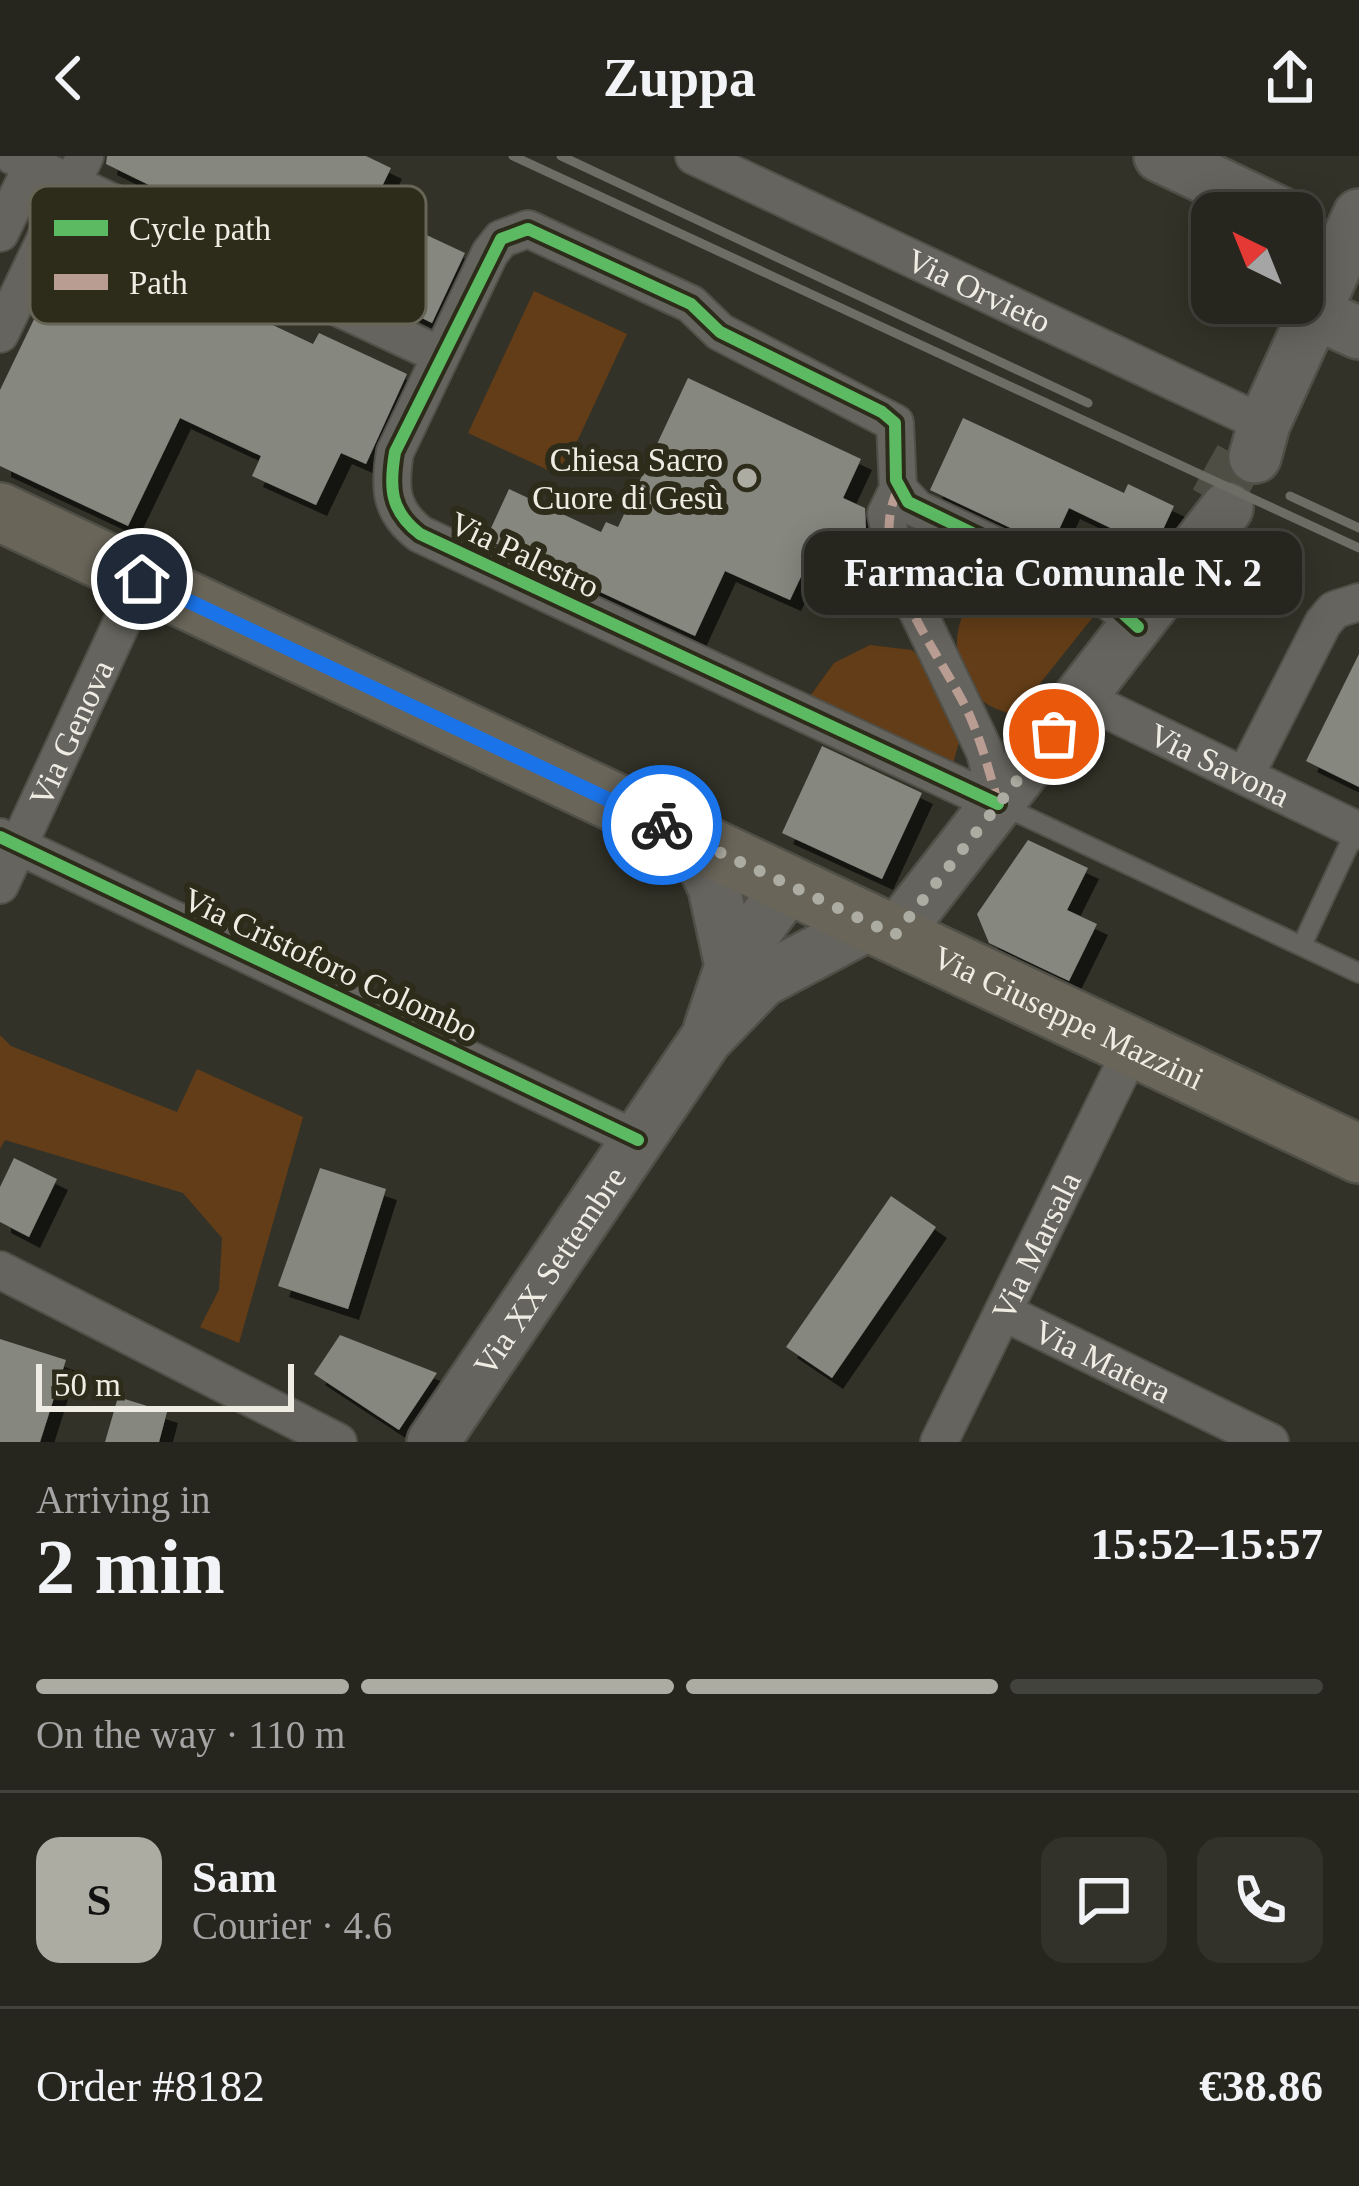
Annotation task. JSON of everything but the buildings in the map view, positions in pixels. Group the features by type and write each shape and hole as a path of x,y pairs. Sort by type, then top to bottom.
{"main road":[{"path":"1160,156 1236,192"},
{"path":"1254,444 1337,322 1336,228"},
{"name":"Via Giuseppe Mazzini","path":"0,512 1359,1154"},
{"path":"746,974 883,929 998,804 1138,626 1214,516"},
{"name":"Via XX Settembre","path":"691,838 746,974"},
{"name":"Via XX Settembre","path":"434,1442 706,1040 746,974 789,885"}],"street":[{"name":"Via Orvieto","path":"694,156 1254,444"},
{"path":"0,233 27,159 78,170 109,186"},
{"path":"379,324 440,355 490,253 501,238 528,229 691,304 720,332 882,412 895,423 898,441 898,489 886,514 897,568 985,752 998,804"},
{"path":"0,334 30,271"},
{"name":"Via Palestro","path":"440,355 395,452 390,483 403,521 420,535 998,804"},
{"path":"898,489 917,509 1105,597 1138,626"},
{"name":"Via Genova","path":"0,885 9,842 142,579"},
{"path":"1245,776 1323,623 1334,610 1359,602"},
{"name":"Via Savona","path":"1082,698 1357,830"},
{"name":"Via Cristoforo Colombo","path":"9,842 638,1140"},
{"name":"Via Marsala","path":"939,1442 1133,1047"},
{"path":"0,1270 338,1442"},
{"name":"Via Matera","path":"1003,1312 1270,1442"}],"lane":[{"path":"998,804 1359,973"},
{"path":"1302,945 1357,830"}],"shaded area":[{"path":"534,291 627,334 561,476 468,433"},
{"path":"1030,573 1101,607 1014,716 983,702 970,687 957,642 964,613 973,601 990,588"},
{"path":"870,645 912,650 926,665 960,739 952,767 808,699 834,663"},
{"path":"0,1035 11,1046 177,1112 197,1069 303,1117 239,1343 200,1327 219,1290 222,1238 183,1193 5,1140 0,1149"}],"tunnel":[{"path":"1215,502 1243,452"}],"railway":[{"path":"513,156 1359,548"},
{"path":"561,156 1088,403"},
{"path":"1290,496 1359,528"}],"marked path":[{"path":"898,489 890,517 897,575 969,714 998,804"}],"cycle path":[{"path":"998,804 420,534 410,525 394,498 395,452 501,239 528,229 691,304 720,332 882,412 895,423 896,480 908,502 1105,597 1138,627"},
{"path":"0,837 638,1140"}],"way so far":[{"path":"662,825 895,935 1054,734"}],"place":[{"name":"Chiesa Sacro Cuore di Gesù","path":"747,478"},
{"name":"Farmacia Comunale N. 2","path":"1054,734"}],"route":[{"path":"142,579 662,825"}]}
